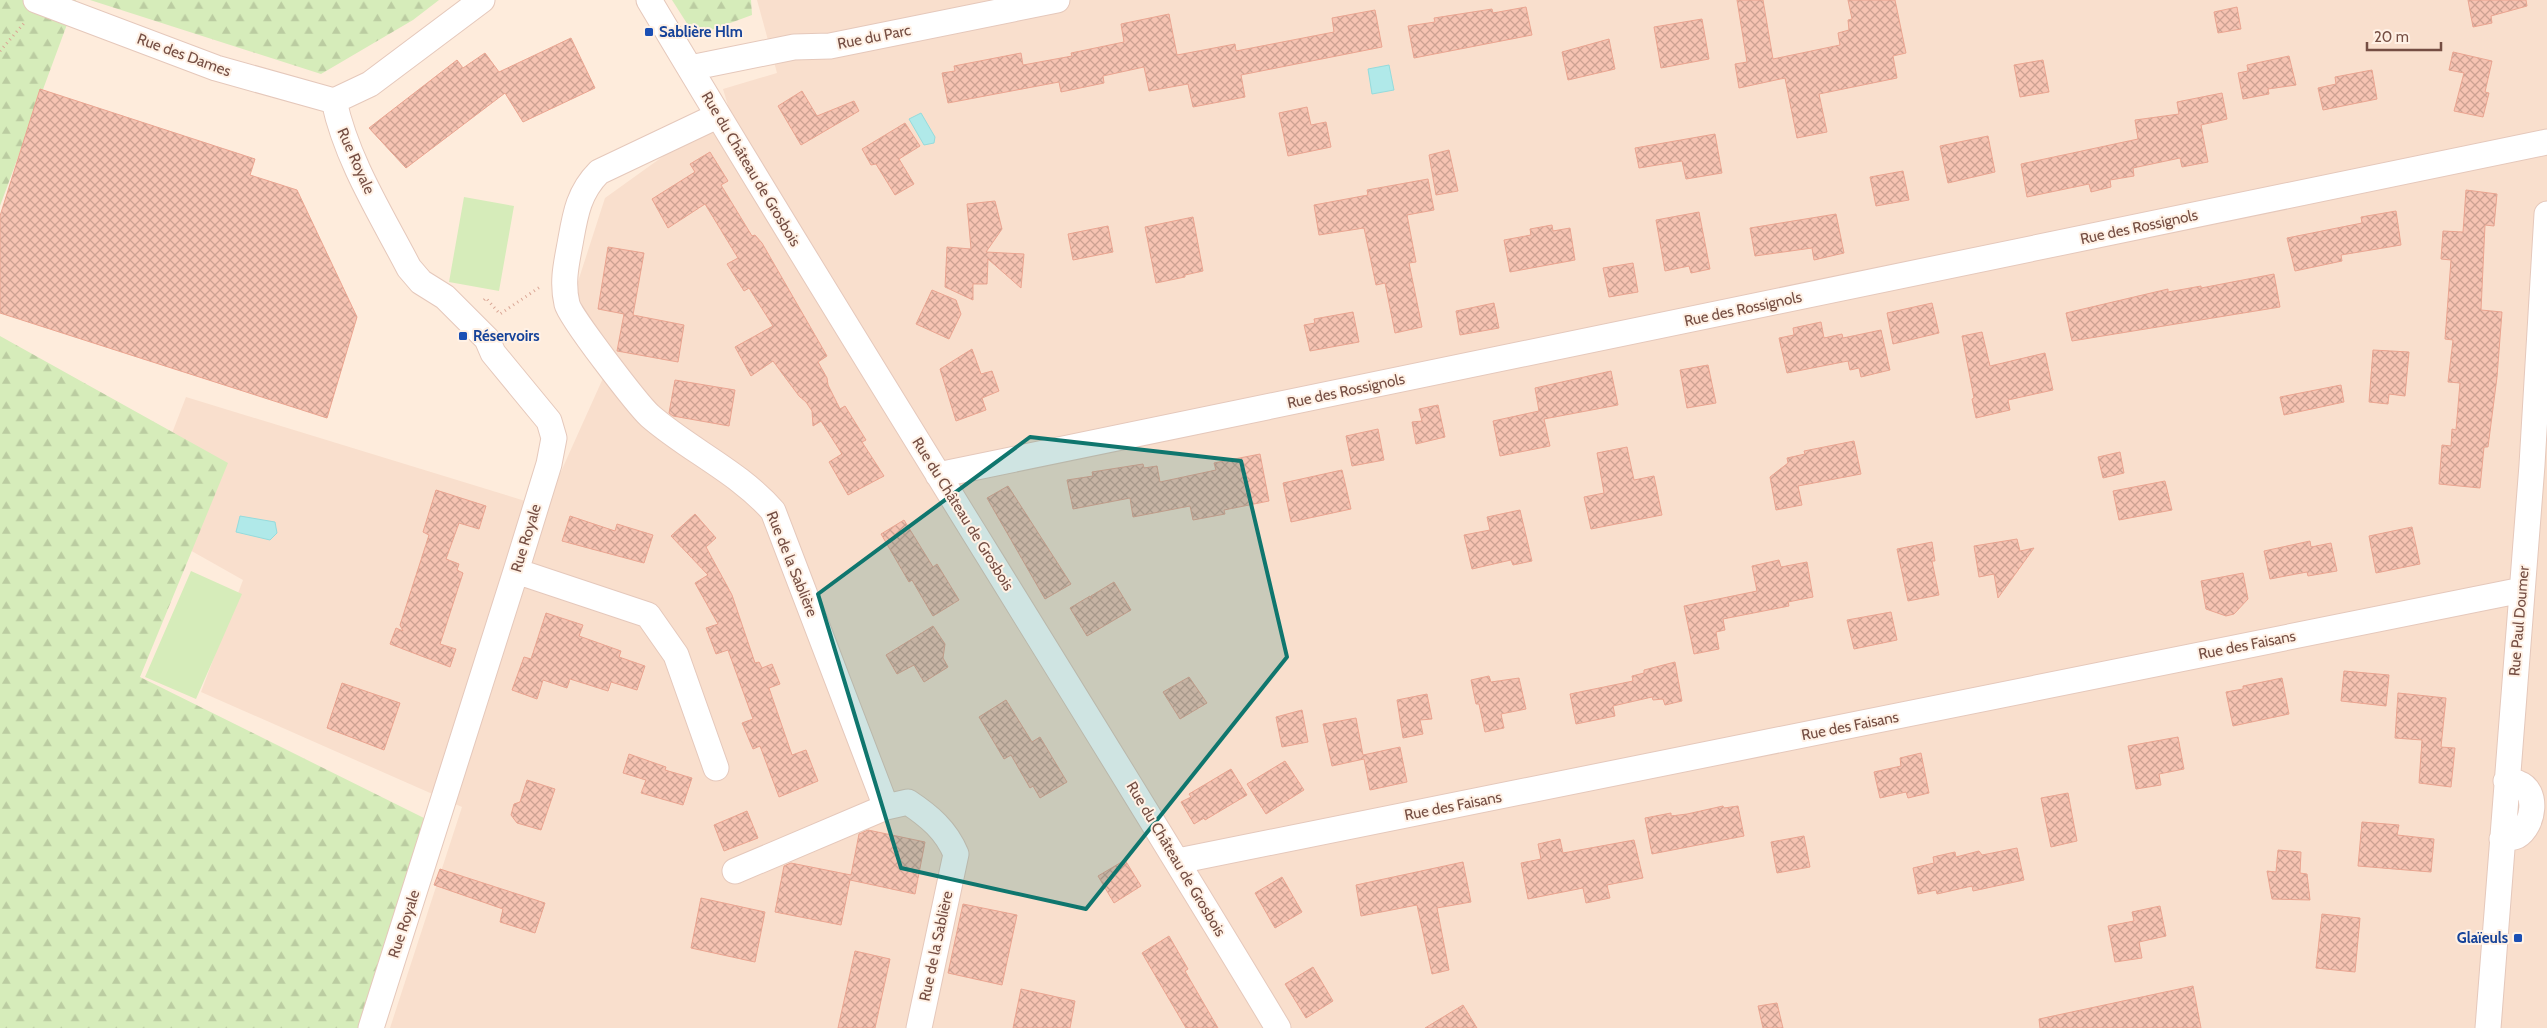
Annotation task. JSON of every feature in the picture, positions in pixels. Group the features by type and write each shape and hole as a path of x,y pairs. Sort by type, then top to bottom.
{"street":[{"path":"334,101 370,84 482,0"},
{"name":"Rue du Château de Grosbois","path":"649,0 717,116 1178,861 1278,1028"},
{"name":"Rue du Parc","path":"690,68 794,47 830,46 1057,0"},
{"name":"Rue des Dames","path":"39,1 216,68 334,101"},
{"name":"Rue Royale","path":"334,101 339,126 349,152 408,268 421,282 445,297 487,339 493,353 549,421 554,438 549,464 516,571 371,1028"},
{"name":"Rue de la Sablière","path":"717,116 599,172 589,182 576,206 564,274 568,306 578,324 649,416 758,494 773,511 886,807 908,802 931,818 950,839 956,854 919,1028"},
{"name":"Rue des Rossignols","path":"938,475 2547,142"},
{"name":"Rue Paul Doumer","path":"2488,1028 2502,838 2527,785 2522,590 2532,465 2547,214"},
{"path":"516,571 648,615 676,655 716,768"},
{"name":"Rue des Faisans","path":"1178,861 2522,590"},
{"path":"2502,838 2517,836 2527,826 2539,819 2527,785"},
{"path":"735,871 886,807"}],"path":[{"path":"0,51 39,1"}],"highlighted area":[{"path":"1030,437 1241,461 1287,657 1086,909 901,868 818,594"}],"shaded area":[{"path":"757,0 2547,0 2547,1028 390,1028 462,807 201,692 243,580 188,549 130,542 186,397 545,507 613,356 573,297 605,198 729,109 723,89 777,73"}],"green space":[{"path":"0,0 76,0 0,206"},
{"path":"90,0 439,0 413,20 321,74"},
{"path":"672,0 751,0 752,15 695,36"},
{"path":"464,197 514,206 499,291 449,282"},
{"path":"0,336 228,463 140,677 430,821 360,1028 0,1028"},
{"path":"191,571 242,594 196,699 145,677"}],"water":[{"path":"1389,65 1394,90 1372,94 1368,69"},
{"path":"921,113 935,137 934,143 924,145 909,119"},
{"path":"240,516 275,522 277,533 270,540 236,532"}],"building":[{"path":"1737,0 1763,0 1773,59 1840,45 1838,33 1849,30 1848,20 1852,19 1848,0 1895,0 1906,53 1893,56 1897,78 1819,94 1827,132 1797,138 1785,78 1739,88 1735,64 1747,62"},
{"path":"2468,0 2526,0 2527,6 2491,16 2492,23 2473,27"},
{"path":"1526,7 1532,35 1414,58 1408,26 1435,22 1434,18 1492,9 1493,13"},
{"path":"2237,7 2241,29 2218,33 2214,12"},
{"path":"1375,10 1382,47 1241,75 1245,97 1193,107 1188,84 1149,91 1144,67 1103,76 1104,83 1061,92 1059,82 948,103 942,73 955,71 954,66 1021,53 1023,65 1072,56 1071,53 1124,42 1121,24 1169,14 1177,55 1235,44 1236,51 1334,32 1332,18"},
{"path":"1702,19 1709,59 1661,68 1654,27"},
{"path":"571,38 595,88 523,122 505,93 406,168 369,128 457,60 463,68 485,53 499,72"},
{"path":"1609,39 1615,69 1568,80 1562,52"},
{"path":"2453,52 2492,61 2485,92 2489,93 2483,117 2454,111 2464,73 2449,70"},
{"path":"2289,56 2296,85 2268,89 2269,94 2243,99 2238,73 2248,71 2247,65"},
{"path":"2043,60 2049,92 2020,97 2014,65"},
{"path":"2372,70 2377,99 2323,110 2318,88 2336,84 2335,77"},
{"path":"40,89 255,159 250,175 297,190 357,317 327,418 0,313 0,216"},
{"path":"802,91 817,116 854,101 859,111 801,145 778,106"},
{"path":"2222,93 2227,119 2201,125 2208,162 2182,167 2180,158 2133,168 2134,176 2110,180 2111,187 2091,192 2089,184 2027,197 2021,164 2138,139 2135,120 2179,114 2177,102"},
{"path":"1307,107 1311,125 1326,122 1331,147 1288,156 1279,113"},
{"path":"905,123 920,146 899,159 914,184 895,195 876,164 871,165 862,149"},
{"path":"1715,134 1722,173 1686,179 1682,161 1639,168 1635,148"},
{"path":"1988,136 1995,172 1948,183 1940,146"},
{"path":"1449,150 1458,191 1436,195 1429,155"},
{"path":"710,152 728,181 721,185 752,236 755,235 762,243 827,356 818,362 840,409 845,406 866,440 862,442 884,476 848,495 829,462 842,454 821,421 813,426 812,411 773,361 751,376 735,347 773,326 749,288 744,291 727,264 738,258 705,204 668,228 652,199 695,172 690,164"},
{"path":"1903,171 1909,200 1876,206 1870,177"},
{"path":"1428,179 1434,210 1407,215 1416,262 1409,263 1422,327 1395,333 1385,283 1376,285 1364,228 1319,235 1314,205 1368,195 1367,190"},
{"path":"2466,190 2497,194 2494,226 2485,225 2481,310 2502,312 2497,377 2488,447 2484,447 2480,488 2439,484 2442,445 2451,446 2452,429 2456,430 2460,383 2448,382 2453,340 2445,339 2451,260 2441,259 2443,231 2463,232"},
{"path":"995,201 1002,229 986,252 1024,254 1021,288 988,259 987,284 973,284 973,300 945,287 947,247 971,249 967,204"},
{"path":"2396,211 2401,245 2341,255 2342,261 2295,271 2287,238 2362,223 2361,217"},
{"path":"1699,212 1710,269 1691,273 1689,266 1665,271 1656,220"},
{"path":"1836,214 1844,253 1814,260 1812,248 1755,256 1750,228"},
{"path":"1193,217 1203,271 1156,283 1145,227"},
{"path":"1552,225 1553,231 1570,228 1575,260 1510,272 1504,240 1531,235 1530,229"},
{"path":"1108,226 1113,252 1073,260 1068,234"},
{"path":"608,247 644,253 633,315 684,325 678,362 617,351 624,314 598,309"},
{"path":"1633,263 1638,292 1609,297 1603,268"},
{"path":"2274,274 2280,307 2072,341 2066,313 2168,289 2168,292 2201,286 2201,288"},
{"path":"932,290 956,300 961,314 949,339 916,324"},
{"path":"1494,303 1499,328 1460,335 1456,311"},
{"path":"1932,303 1939,333 1893,344 1887,313"},
{"path":"1353,312 1359,342 1310,351 1304,325 1315,323 1314,319"},
{"path":"1821,322 1824,338 1842,334 1843,338 1881,330 1890,370 1861,377 1859,368 1850,370 1848,361 1787,373 1779,338 1794,335 1793,328"},
{"path":"1982,332 1990,366 2045,353 2053,390 2008,400 2010,410 1976,418 1962,336"},
{"path":"972,349 981,374 992,371 999,391 982,398 986,410 956,421 940,369"},
{"path":"2373,350 2409,352 2405,396 2389,394 2388,404 2369,402"},
{"path":"1708,365 1716,403 1687,408 1680,370"},
{"path":"1611,371 1618,405 1544,419 1550,446 1500,456 1493,421 1539,411 1535,388"},
{"path":"675,380 735,390 729,426 673,416 669,413"},
{"path":"2341,385 2344,402 2284,415 2280,397"},
{"path":"1438,405 1445,437 1416,444 1412,422 1422,421 1419,409"},
{"path":"1378,429 1384,460 1352,466 1346,436"},
{"path":"1854,441 1861,474 1798,486 1802,505 1776,510 1770,477 1788,463 1787,458 1805,454 1804,451"},
{"path":"1627,447 1634,480 1654,476 1662,515 1591,529 1584,497 1604,493 1597,453"},
{"path":"2120,452 2124,473 2103,478 2098,457"},
{"path":"1260,454 1269,501 1224,510 1225,514 1193,520 1190,506 1133,517 1130,498 1073,509 1067,480 1093,476 1092,472 1143,464 1144,468 1157,466 1160,482 1216,470 1214,463"},
{"path":"1342,470 1351,509 1291,522 1283,483"},
{"path":"2165,481 2172,510 2119,520 2113,491"},
{"path":"1008,486 1071,584 1045,599 987,498"},
{"path":"436,490 486,506 479,529 459,523 446,559 459,564 457,570 463,573 440,644 456,649 450,667 390,644 396,628 403,631 400,625 429,535 423,532"},
{"path":"1520,510 1532,561 1513,565 1511,560 1472,569 1464,535 1490,530 1487,517"},
{"path":"695,514 716,538 706,547 732,595 755,663 759,662 762,668 772,664 780,684 769,688 792,755 806,750 818,781 779,797 760,746 753,749 742,723 753,719 728,650 716,654 706,628 718,624 695,583 708,575 671,536"},
{"path":"570,516 615,531 617,524 653,535 644,563 562,541"},
{"path":"904,520 933,567 937,564 959,600 933,616 912,580 909,582 881,534"},
{"path":"2412,527 2420,564 2376,573 2369,536"},
{"path":"2017,539 2020,551 2034,548 1998,598 1994,574 1979,577 1974,546"},
{"path":"2310,541 2311,547 2331,543 2337,571 2308,576 2307,572 2270,579 2264,551"},
{"path":"1932,542 1935,561 1932,561 1939,595 1908,601 1897,549"},
{"path":"1779,560 1781,567 1807,562 1813,597 1788,602 1789,606 1723,619 1725,630 1716,632 1719,649 1694,654 1684,606 1757,591 1752,566"},
{"path":"2243,573 2248,599 2234,614 2226,616 2206,609 2201,581"},
{"path":"1114,582 1131,610 1087,636 1070,608 1090,596 1092,599 1091,596"},
{"path":"1891,612 1897,640 1854,649 1847,620"},
{"path":"546,613 583,625 579,636 621,651 619,657 645,666 637,690 611,682 608,691 570,679 567,688 543,680 537,699 512,690 524,657 531,659"},
{"path":"933,626 945,644 943,658 948,667 924,682 914,665 897,674 886,655"},
{"path":"1675,662 1682,701 1665,705 1663,699 1653,700 1652,697 1613,706 1615,716 1576,724 1570,694 1633,681 1632,676 1644,673 1644,670"},
{"path":"2344,671 2389,675 2386,706 2341,701"},
{"path":"1489,676 1491,682 1519,678 1526,709 1501,714 1504,728 1485,732 1471,680"},
{"path":"1189,677 1207,703 1180,719 1163,692"},
{"path":"2282,678 2289,714 2233,726 2226,692 2243,689 2243,686"},
{"path":"342,683 400,703 384,750 327,728"},
{"path":"2398,693 2446,698 2441,747 2455,748 2451,787 2419,783 2422,740 2395,738"},
{"path":"1427,694 1432,719 1420,720 1423,734 1403,738 1397,700"},
{"path":"1006,700 1032,742 1040,737 1067,782 1040,798 1033,786 1030,788 1011,755 1004,759 979,717"},
{"path":"1302,710 1308,742 1282,747 1276,717"},
{"path":"1356,718 1363,755 1400,747 1407,782 1370,790 1364,759 1332,766 1323,724"},
{"path":"2178,737 2184,769 2159,774 2161,785 2136,789 2128,746"},
{"path":"1921,753 1929,793 1908,798 1906,792 1880,798 1874,772 1901,766 1900,758"},
{"path":"629,754 666,767 665,770 692,778 683,805 641,793 646,780 623,773"},
{"path":"1285,761 1304,790 1266,814 1247,784"},
{"path":"1231,769 1247,795 1205,820 1204,818 1194,824 1181,802 1191,797 1189,794"},
{"path":"527,780 555,789 541,830 517,823 511,815 514,804 520,802"},
{"path":"2068,793 2077,841 2051,847 2041,798"},
{"path":"1723,806 1724,808 1738,806 1744,836 1652,854 1645,818 1671,813 1671,816 1687,814"},
{"path":"747,811 758,838 724,851 714,825"},
{"path":"2362,822 2399,825 2397,835 2434,839 2431,872 2358,866"},
{"path":"868,830 925,842 915,894 850,880 841,925 775,912 784,866 791,863 851,875 859,834"},
{"path":"1804,836 1810,867 1777,873 1771,842"},
{"path":"1560,839 1563,853 1634,840 1643,878 1607,885 1610,898 1586,903 1583,888 1528,899 1521,863 1541,859 1538,844"},
{"path":"2017,848 2024,880 1973,891 1972,886 1937,894 1936,890 1918,894 1913,868 1934,863 1933,857 1955,852 1956,857 1979,851 1982,855"},
{"path":"2278,850 2301,852 2300,873 2307,874 2310,900 2272,899 2267,871 2276,872"},
{"path":"1125,860 1141,886 1114,903 1098,876"},
{"path":"1463,862 1471,902 1437,908 1449,970 1432,974 1417,905 1361,916 1356,885"},
{"path":"440,869 545,903 535,933 500,922 503,909 434,885"},
{"path":"1282,877 1302,912 1275,928 1255,893"},
{"path":"701,898 765,912 755,962 691,948"},
{"path":"963,904 1017,915 1002,985 948,973"},
{"path":"2160,906 2166,936 2139,942 2142,958 2115,962 2108,926 2134,921 2132,912"},
{"path":"2322,914 2360,918 2355,972 2316,968"},
{"path":"1169,936 1188,969 1185,971 1218,1028 1186,1028 1142,953"},
{"path":"855,951 890,959 875,1028 838,1028"},
{"path":"1313,967 1333,1001 1306,1018 1285,984"},
{"path":"2193,986 2201,1028 2040,1028 2039,1019"},
{"path":"1021,989 1075,1001 1070,1028 1013,1028"},
{"path":"1777,1003 1783,1028 1763,1028 1758,1006"},
{"path":"1463,1005 1477,1028 1425,1028"}],"place":[{"name":"Sablière Hlm","path":"649,32"},
{"name":"Réservoirs","path":"463,336"},
{"name":"Glaïeuls","path":"2518,938"}]}
